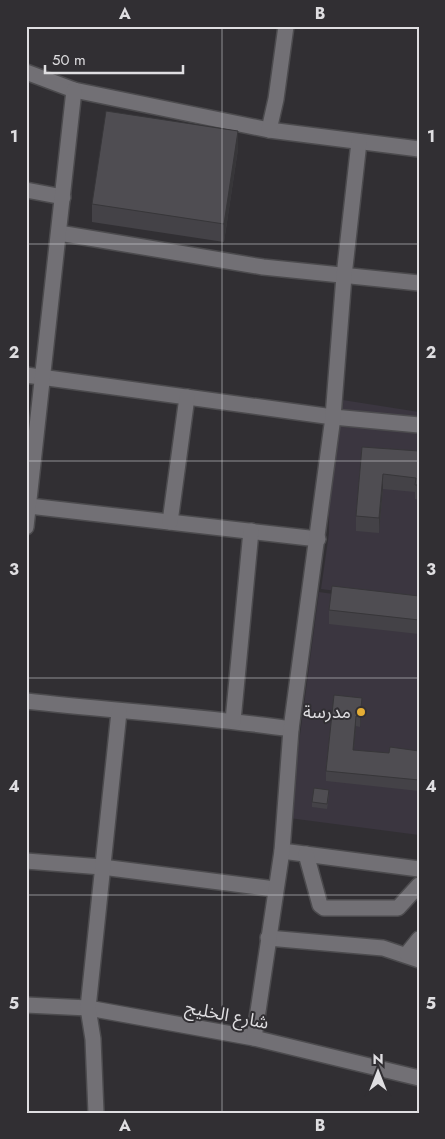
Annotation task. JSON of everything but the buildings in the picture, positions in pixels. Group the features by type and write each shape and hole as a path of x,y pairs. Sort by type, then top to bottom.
{"street":[{"path":"269,130 276,99 286,26"},
{"path":"26,72 74,90 269,130 419,149"},
{"path":"26,527 74,90"},
{"path":"254,1038 282,851 291,729 333,417 344,276 359,142"},
{"path":"26,190 63,197"},
{"path":"58,233 263,267 419,283"},
{"path":"26,375 333,417 419,425"},
{"path":"170,522 187,397"},
{"path":"29,506 318,539"},
{"path":"233,721 251,531"},
{"path":"26,701 119,712 233,721 291,729"},
{"path":"96,1113 93,1040 88,1008 119,712"},
{"path":"282,851 419,868"},
{"path":"306,854 320,905 324,908 398,908 419,885"},
{"path":"26,861 102,867 276,889"},
{"path":"268,938 383,948 413,957 419,939"},
{"name":"شارع الخليج","path":"26,1005 88,1008 254,1038 419,1078"}],"shaded area":[{"path":"330,398 419,412 419,602 321,589 329,533"},
{"name":"مدرسة","path":"319,592 419,606 419,835 289,818"}],"place":[{"name":"مدرسة","path":"361,712"}]}
